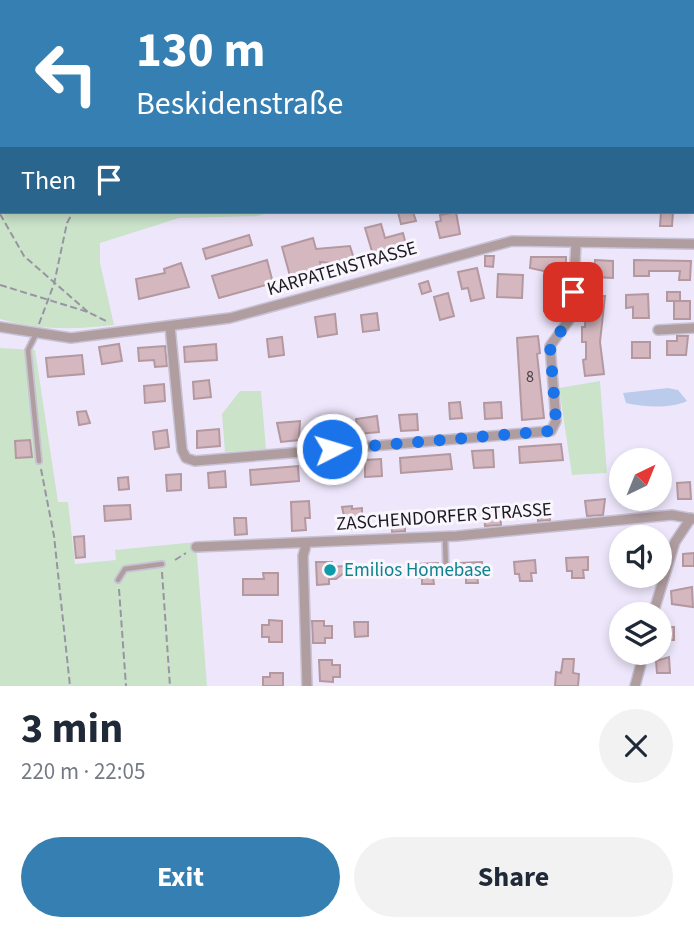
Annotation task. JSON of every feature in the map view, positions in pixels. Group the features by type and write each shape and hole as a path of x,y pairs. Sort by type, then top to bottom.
{"street":[{"name":"KARPATENSTRASSE","path":"1,327 71,338 230,318 512,241 694,244"},
{"path":"170,326 182,450 186,458 195,461 551,431 556,421 550,346 572,316 576,244"},
{"path":"658,330 694,328"},
{"name":"ZASCHENDORFER STRASSE","path":"196,547 306,545 445,537 672,514 693,518"},
{"path":"657,602 676,542 693,518"},
{"path":"306,545 303,556 307,686"},
{"path":"635,686 641,665"}],"lane":[{"path":"36,334 27,350 39,461"},
{"path":"445,537 446,573"},
{"path":"118,580 125,569 162,564"}],"path":[{"path":"0,214 9,234 24,256 88,312"},
{"path":"36,334 54,284 67,223 72,214"},
{"path":"0,285 88,312 114,325 120,333"},
{"path":"39,461 54,536 69,686"},
{"path":"175,560 196,547"},
{"path":"162,564 170,686"},
{"path":"118,580 126,686"}],"green space":[{"path":"0,214 264,214 179,218 100,243 100,263 114,325 85,328 43,327 0,319"},
{"path":"0,348 35,350 58,502 68,502 75,564 116,560 115,550 196,542 207,686 0,686"},
{"path":"600,381 607,473 572,475 559,388"},
{"path":"240,391 261,391 266,449 225,452 222,414"}],"water":[{"path":"668,388 678,390 687,401 665,406 641,406 626,403 623,393"}],"building":[{"path":"398,214 414,214 416,221 401,224"},
{"path":"456,214 460,234 440,238 436,222 441,221 440,215"},
{"path":"661,214 673,214 672,226 660,226"},
{"path":"381,224 385,238 403,233 407,249 374,258 365,228"},
{"path":"249,235 252,245 206,259 203,249"},
{"path":"313,238 316,249 350,246 354,259 338,264 320,262 321,268 290,276 282,247"},
{"path":"485,256 494,256 493,267 485,266"},
{"path":"531,257 566,257 566,278 553,278 553,273 530,268"},
{"path":"267,260 273,283 219,298 212,276"},
{"path":"595,260 613,261 613,278 594,277"},
{"path":"634,260 691,261 690,280 679,280 680,271 649,271 649,276 634,276"},
{"path":"181,263 189,287 139,299 136,279 165,273 164,269"},
{"path":"477,268 484,298 471,301 468,288 462,289 458,272"},
{"path":"498,274 523,275 522,298 497,297"},
{"path":"428,281 431,291 422,294 419,284"},
{"path":"667,292 680,292 680,301 667,301"},
{"path":"448,293 454,316 440,320 434,297"},
{"path":"648,294 649,318 633,318 633,307 626,308 626,295"},
{"path":"544,295 563,295 563,311 544,311"},
{"path":"586,296 605,296 600,342 604,374 585,376 583,360 586,359 586,342 582,342 582,327 585,327"},
{"path":"674,301 690,301 690,319 674,319"},
{"path":"377,313 379,330 363,332 361,315"},
{"path":"335,314 337,334 318,337 315,317"},
{"path":"538,336 540,353 537,354 544,418 522,420 517,338"},
{"path":"677,336 688,336 686,355 667,355 667,341 677,341"},
{"path":"282,337 284,355 269,357 267,339"},
{"path":"632,342 650,342 650,358 632,358"},
{"path":"119,344 122,361 102,364 99,347"},
{"path":"216,344 217,360 185,362 184,347"},
{"path":"165,346 167,366 155,367 154,360 139,361 138,348"},
{"path":"82,355 84,374 48,377 46,358"},
{"path":"209,380 211,397 194,399 193,382"},
{"path":"164,384 165,401 145,403 144,386"},
{"path":"460,402 462,418 450,419 449,403"},
{"path":"501,402 502,418 485,419 484,403"},
{"path":"86,411 90,423 79,425 77,412"},
{"path":"417,414 418,430 401,431 399,415"},
{"path":"377,416 379,432 358,434 356,419"},
{"path":"300,421 299,440 281,442 277,423"},
{"path":"337,422 338,437 319,438 317,423"},
{"path":"219,429 220,446 197,448 197,431"},
{"path":"167,430 169,447 155,449 153,432"},
{"path":"30,440 32,457 16,458 15,441"},
{"path":"561,444 563,460 520,463 519,447"},
{"path":"493,450 494,467 474,468 472,451"},
{"path":"450,454 452,469 401,473 400,458"},
{"path":"381,459 382,476 365,477 365,460"},
{"path":"339,461 340,477 321,478 320,462"},
{"path":"298,466 299,481 251,485 250,470"},
{"path":"225,471 226,487 209,488 208,473"},
{"path":"181,474 181,490 167,491 166,475"},
{"path":"128,477 129,489 119,490 118,478"},
{"path":"690,482 691,499 678,499 677,483"},
{"path":"605,499 603,515 587,516 585,501"},
{"path":"309,501 310,518 305,518 306,530 292,531 291,502"},
{"path":"548,502 550,520 538,521 536,503"},
{"path":"130,505 131,519 105,521 104,506"},
{"path":"352,506 352,509 362,508 362,524 358,524 359,528 347,529 342,507"},
{"path":"500,510 501,525 485,526 484,511"},
{"path":"234,518 246,518 247,534 235,535"},
{"path":"405,520 405,531 392,532 392,522"},
{"path":"84,536 85,557 76,558 74,537"},
{"path":"694,553 694,566 683,566 683,554"},
{"path":"588,557 588,570 583,570 584,578 572,578 572,571 567,571 566,558"},
{"path":"535,560 536,573 531,573 532,581 520,581 519,574 515,574 514,562"},
{"path":"316,562 332,562 332,567 344,566 344,573 336,579 329,579 329,584 317,585"},
{"path":"482,562 483,575 477,575 478,583 466,583 466,576 461,576 460,563"},
{"path":"438,563 439,576 433,576 434,584 422,584 422,577 417,578 416,564"},
{"path":"263,573 278,573 278,595 243,595 243,579 264,579"},
{"path":"692,587 693,607 672,604 671,591"},
{"path":"269,620 282,621 282,642 269,642 269,637 262,637 262,625 269,625"},
{"path":"312,621 324,621 324,626 332,626 332,638 325,638 325,643 313,643"},
{"path":"354,622 368,622 368,636 355,637"},
{"path":"563,659 574,659 573,673 579,674 578,686 555,686 556,672 561,673"},
{"path":"319,660 332,660 332,665 340,665 340,677 333,677 333,682 320,681"},
{"path":"656,665 670,665 670,673 657,673"},
{"path":"270,673 283,673 283,686 263,686 263,677 270,677"}],"place":[{"name":"Emilios Homebase","path":"330,570"}],"route":[{"path":"332,449 551,431 556,421 550,346 572,316 573,292"}]}
